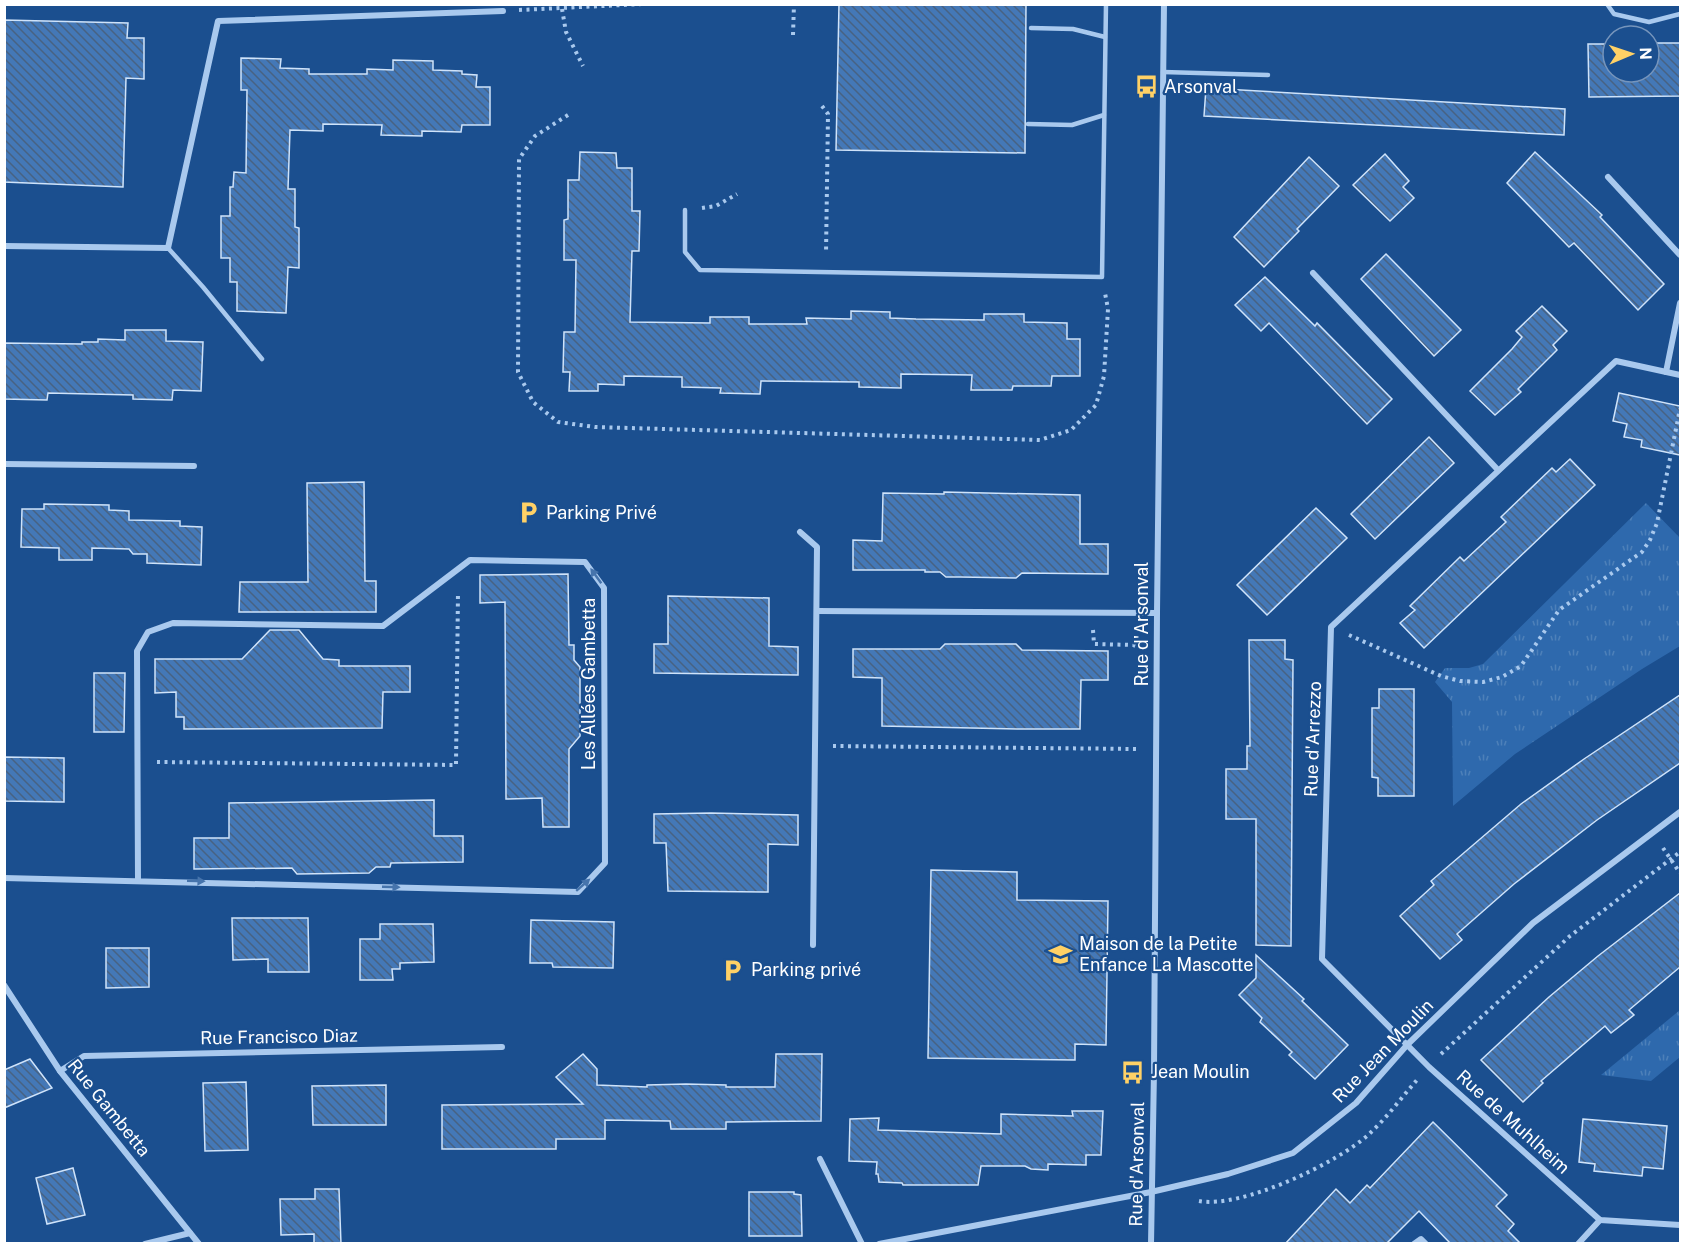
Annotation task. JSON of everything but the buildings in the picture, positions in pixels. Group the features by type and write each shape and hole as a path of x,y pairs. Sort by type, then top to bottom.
{"street":[{"name":"Rue d'Arsonval","path":"1151,1244 1164,4"},
{"path":"4,246 168,248 218,21 503,11"},
{"path":"1608,177 1680,255"},
{"path":"1313,273 1498,470"},
{"path":"1666,372 1680,303"},
{"path":"1331,627 1616,361 1680,375"},
{"path":"4,464 194,466"},
{"path":"800,532 817,547 813,945"},
{"name":"Les Allées Gambetta","path":"4,878 578,891 605,863 604,588 585,562 470,560 383,626 173,622 148,632 137,651 138,880"},
{"path":"817,611 1157,613"},
{"name":"Rue d'Arrezzo","path":"1331,627 1322,959 1407,1045"},
{"name":"Rue Jean Moulin","path":"879,1244 1151,1192 1228,1174 1293,1153 1356,1104 1407,1045 1533,923 1680,813"},
{"name":"Rue Gambetta","path":"4,985 60,1071 199,1244"},
{"name":"Rue de Muhlheim","path":"1407,1045 1600,1220"},
{"name":"Rue Francisco Diaz","path":"60,1071 84,1056 502,1047"},
{"path":"820,1159 862,1244"},
{"path":"1578,1244 1600,1220 1680,1225"},
{"path":"145,1244 190,1233"},
{"path":"1414,1244 1421,1239 1426,1244"}],"lane":[{"path":"685,210 685,252 700,270 1102,277 1106,4"},
{"path":"1607,4 1614,14 1650,22 1680,14"},
{"path":"1031,28 1073,29 1105,37"},
{"path":"1163,72 1268,75"},
{"path":"1028,124 1072,125 1104,115"},
{"path":"168,248 262,359"}],"path":[{"path":"503,11 644,4"},
{"path":"793,35 794,4"},
{"path":"562,9 566,32 583,66"},
{"path":"822,106 828,114 825,273"},
{"path":"568,115 535,136 519,159 518,372 533,402 558,422 607,428 1040,440 1071,430 1096,405 1104,376 1108,309 1102,277"},
{"path":"685,210 716,206 737,194"},
{"path":"1331,627 1441,676 1460,681 1483,682 1502,677 1521,666 1559,610 1642,552 1650,540 1657,523 1680,408"},
{"path":"180,763 456,765 458,589"},
{"path":"1093,613 1094,644 1133,645 1157,658"},
{"path":"815,746 1156,749"},
{"path":"1652,832 1680,873"}],"green space":[{"path":"1646,503 1680,538 1680,646 1515,754 1453,806 1452,702 1435,682 1445,668 1469,668 1483,664"},
{"path":"1680,1010 1680,1057 1651,1081 1601,1075"}],"place":[{"name":"Arsonval","path":"1146,87"},
{"name":"Parking Privé","path":"528,513"},
{"name":"Maison de la Petite Enfance La Mascotte","path":"1061,954"},
{"name":"Parking privé","path":"733,970"},
{"name":"Jean Moulin","path":"1133,1072"}]}
